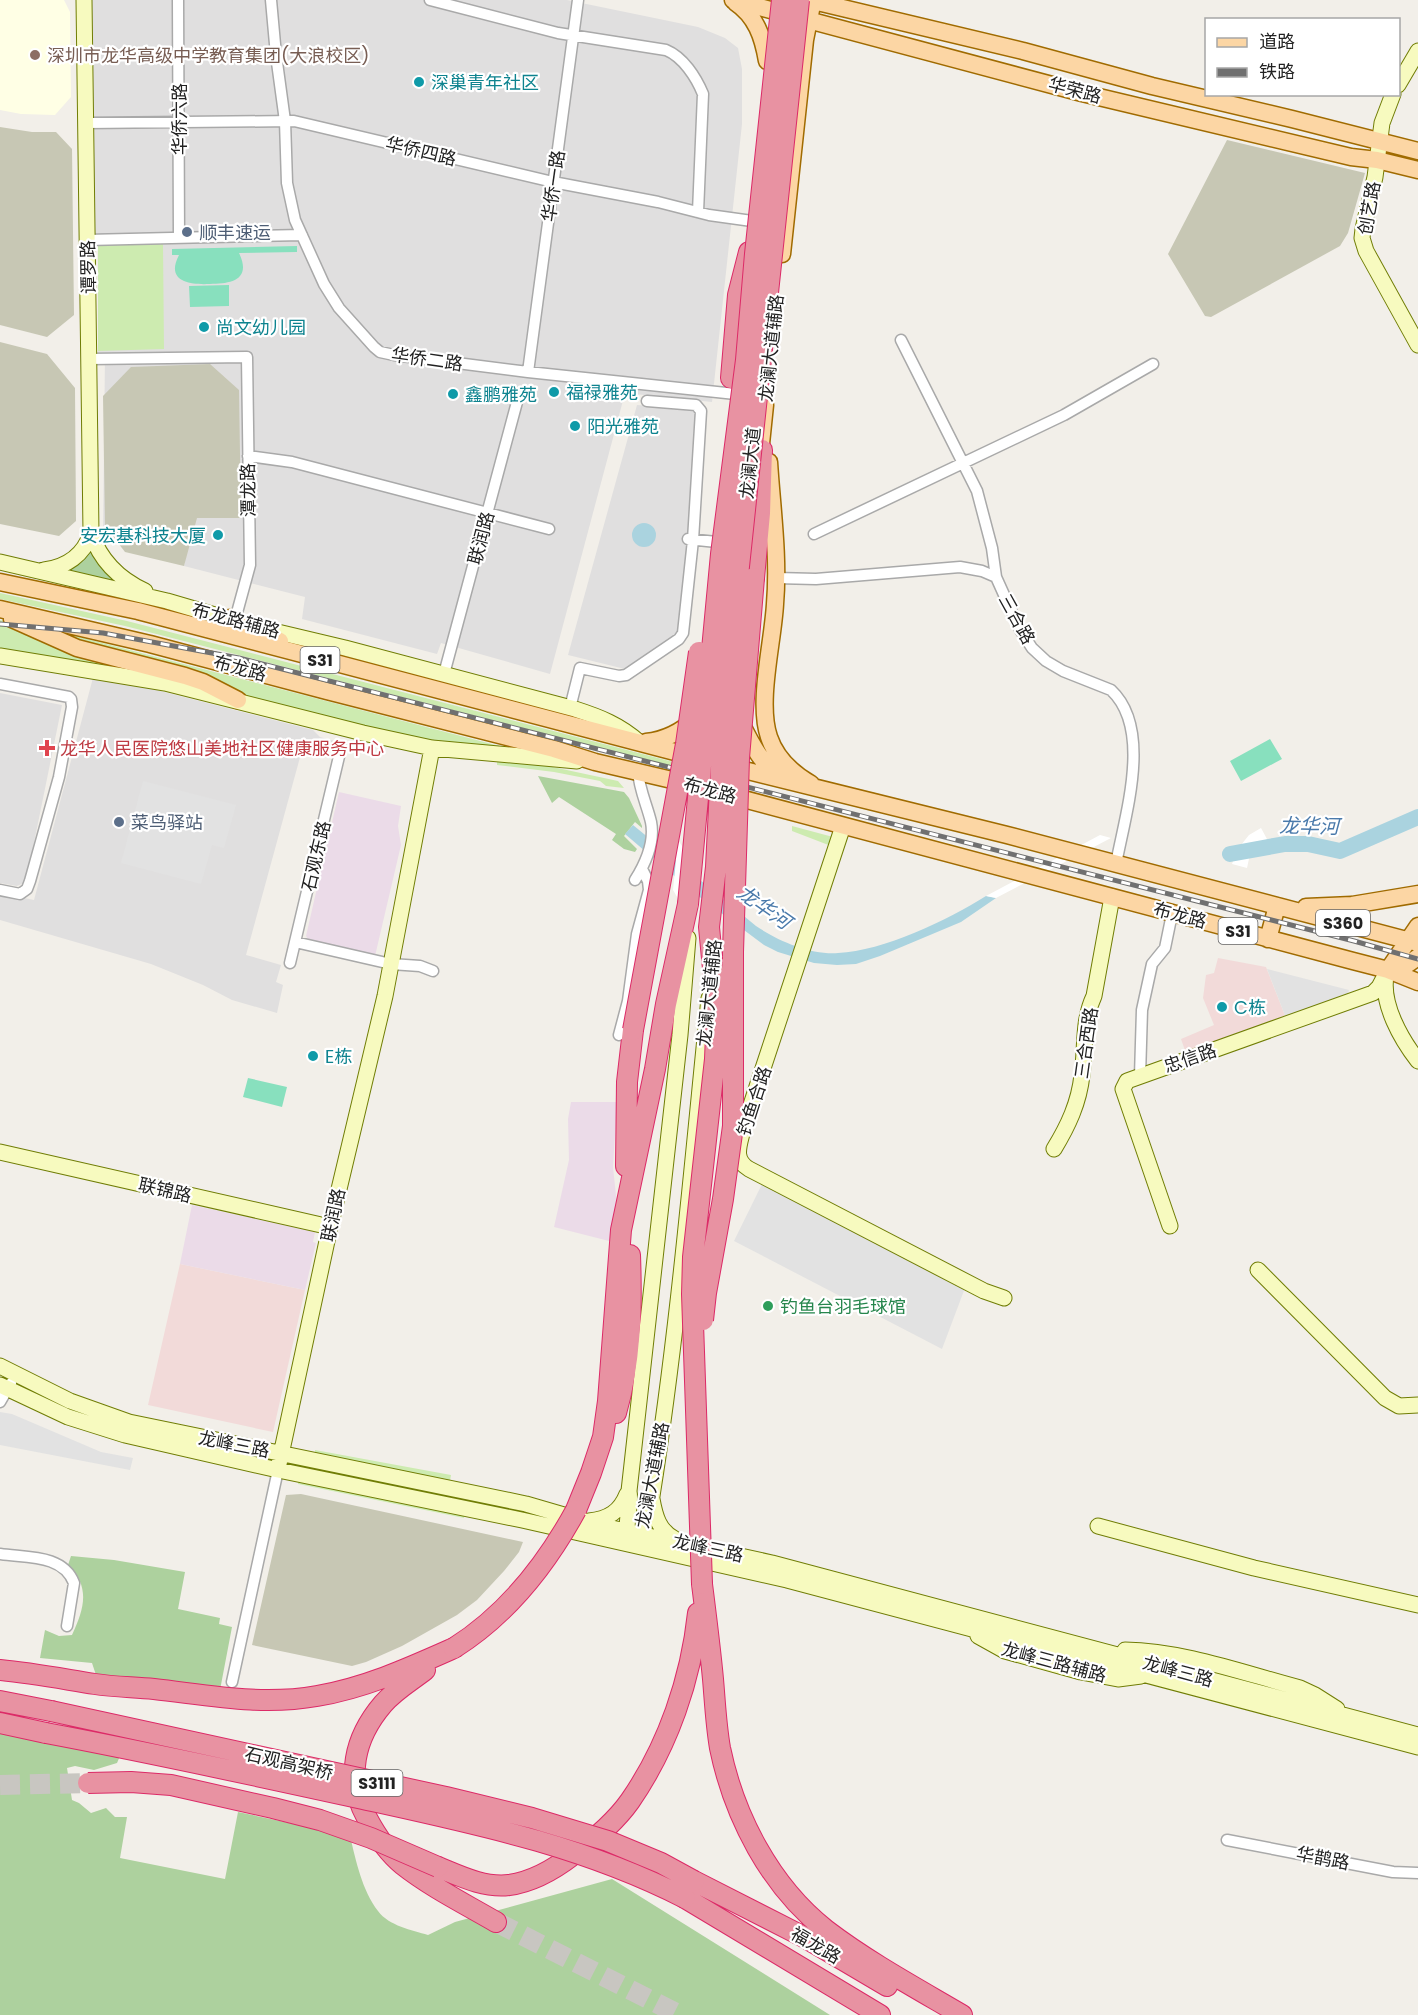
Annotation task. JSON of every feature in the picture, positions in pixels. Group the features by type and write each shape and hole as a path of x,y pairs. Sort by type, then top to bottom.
{"highway":[{"name":"龙澜大道","path":"695,1388 693,1257 715,1059 717,1011 713,926 724,708 809,0"},
{"name":"龙澜大道","path":"581,1516 591,1473 603,1437 624,1214 655,1069 666,1004 689,904 721,554 745,372 776,3"},
{"path":"496,1922 401,1864 387,1850 375,1833 356,1794 354,1776 356,1758 361,1739 371,1720 398,1690 490,1622 516,1596 581,1516 605,1452 624,1386 630,1336 631,1276 626,1146 627,1074 638,1000 686,744 710,572 742,389 738,295 749,252"},
{"path":"762,450 760,513 739,758 733,952 733,1126 706,1293 695,1388 702,1584 720,1745 738,1808 766,1862 784,1888 825,1929 883,1969 962,2015"},
{"path":"88,1783 131,1782 171,1785 273,1808 320,1820 485,1884 508,1885 535,1877 561,1864 589,1843 612,1822 630,1800 663,1739 688,1675 694,1652 702,1584"},
{"path":"0,1670 96,1684 245,1700 302,1698 366,1684 454,1648"},
{"name":"石观高架桥","path":"0,1701 193,1741 532,1818 608,1840 661,1863 689,1889"},
{"name":"石观高架桥","path":"0,1723 265,1778 533,1839 689,1889"},
{"name":"福龙路","path":"689,1889 880,2015"},
{"name":"福龙路","path":"689,1889 804,1936 936,2015"}],"main road":[{"name":"谭罗路","path":"84,0 91,533"},
{"name":"华荣路","path":"732,0 776,3 809,20 1082,93 1351,157 1377,160 1418,170"},
{"path":"732,0 748,13 756,24 767,56"},
{"name":"华荣路","path":"809,0 938,30 1129,81 1418,151"},
{"name":"龙澜大道辅路","path":"742,389 689,904 680,1035 629,1491 626,1530 638,1539 652,1496 674,1335 698,1109 713,926 722,857 732,685 753,494 762,450 767,384 809,20 809,0"},
{"path":"842,0 858,12"},
{"path":"749,252 767,56 776,3"},
{"path":"767,56 772,47 787,44 800,51 804,57 813,42 820,37 847,30"},
{"path":"1400,82 1418,51"},
{"name":"创艺路","path":"1392,96 1382,123 1363,229 1363,245 1418,345"},
{"path":"742,389 767,384"},
{"path":"742,389 765,405 776,546 775,603 765,700 768,735 773,747 788,767 808,782 828,792"},
{"path":"35,570 55,568 75,558 88,543 91,533"},
{"path":"91,533 100,554 114,571 138,588 166,601"},
{"name":"布龙路辅路","path":"0,562 166,601 444,674 565,715"},
{"name":"布龙路","path":"0,582 138,611 321,660 565,715 639,742 791,783 1074,853 1413,941"},
{"name":"布龙路","path":"0,609 150,644 327,692 555,749 595,762 702,788 1388,970 1418,982"},
{"path":"0,614 77,648 185,676 203,682 238,700"},
{"path":"232,619 321,660"},
{"path":"0,656 144,679 238,700 374,736 432,748 595,762"},
{"path":"732,685 736,706 750,741 770,770 791,783"},
{"path":"639,742 655,741 682,730 703,711 710,694"},
{"path":"555,749 565,715"},
{"name":"联润路","path":"278,1470 330,1227 391,964 432,748"},
{"path":"644,773 670,787 685,802 691,820 696,851"},
{"path":"722,857 728,837 740,820 761,810 780,809"},
{"name":"钓鱼合路","path":"843,826 743,1129 738,1157 748,1169 974,1286 1004,1298"},
{"path":"1268,939 1277,906 1352,905 1418,894"},
{"name":"三合西路","path":"1054,1149 1068,1126 1080,1088 1087,1011 1094,996 1112,897"},
{"path":"1418,926 1413,941 1388,970 1385,987 1388,1003 1406,1043 1418,1061"},
{"path":"1388,970 1408,964 1418,957"},
{"name":"忠信路","path":"1170,1226 1123,1089 1127,1081 1373,993 1388,970"},
{"path":"672,1107 698,1109"},
{"name":"联锦路","path":"0,1152 330,1227"},
{"path":"1258,1270 1385,1398 1399,1406 1418,1405"},
{"name":"龙峰三路","path":"0,1366 70,1401 129,1422 526,1504 581,1516 626,1530"},
{"name":"龙峰三路","path":"2,1392 95,1426 172,1446 522,1520 638,1539 686,1544 772,1563 1098,1649"},
{"path":"581,1516 603,1519 623,1504 629,1491"},
{"path":"652,1496 655,1516 661,1527 670,1536 686,1544"},
{"path":"1098,1526 1254,1568 1418,1605"},
{"name":"龙峰三路","path":"638,1539 1418,1747"},
{"name":"龙峰三路辅路","path":"1098,1649 1168,1654 1300,1688 1316,1695 1348,1716 1418,1735"}],"street":[{"name":"华侨六路","path":"178,0 179,238"},
{"name":"华侨二路","path":"271,0 285,121 288,190 293,213 332,299 380,352 528,372 742,389"},
{"path":"430,0 573,35 666,50 675,54 700,86 703,94 698,212"},
{"name":"华侨一路","path":"528,372 578,0"},
{"name":"华侨四路","path":"86,123 285,121 324,127 553,182 752,221"},
{"path":"87,240 302,235"},
{"name":"三合路","path":"900,340 979,498 992,548 996,577 1019,628 1032,648 1046,661 1063,672 1111,690 1122,705 1134,740 1134,759 1116,864"},
{"name":"潭龙路","path":"89,359 247,357 250,565 232,619"},
{"path":"814,534 1064,415 1153,364"},
{"path":"565,715 580,668 619,676 626,675 681,637 684,630 701,411 696,405 647,401"},
{"name":"联润路","path":"444,674 517,402"},
{"path":"248,456 292,462 549,529"},
{"path":"690,540 726,543"},
{"path":"776,578 816,579 960,567 982,571 996,577"},
{"path":"0,684 69,697 72,707 59,777 27,889 20,894 0,890"},
{"name":"石观东路","path":"290,963 340,748"},
{"path":"634,880 642,869 652,836 651,820 639,782 644,773"},
{"path":"619,1035 629,993 637,934 649,890 648,881 642,869"},
{"path":"1140,1076 1142,1010 1152,964 1165,948 1172,914"},
{"path":"294,942 391,964 420,966 433,971"},
{"path":"2,1392 16,1375"},
{"name":"联润路","path":"232,1682 278,1470"},
{"path":"0,1554 51,1561 63,1567 74,1583 67,1626"},
{"name":"华鹊路","path":"1227,1840 1393,1872 1418,1873"}],"shaded area":[{"name":"深圳市龙华高级中学教育集团(大浪校区)","path":"0,0 64,0 70,12 71,97 55,115 21,114 0,110"},
{"path":"91,0 567,0 698,27 725,38 738,48 742,69 742,124 712,402 625,393 550,674 441,643 437,654 302,619 305,597 184,566 185,562 103,539 105,354 98,353 98,245 95,245"},
{"path":"0,127 32,132 56,132 72,149 74,315 47,337 0,325"},
{"path":"1227,140 1365,173 1348,233 1340,246 1211,317 1205,316 1168,254"},
{"path":"0,342 47,354 75,388 76,521 59,536 0,524"},
{"path":"210,364 239,390 241,518 197,518 184,566 125,552 105,526 103,396 131,367"},
{"path":"637,405 698,409 682,632 625,669 568,655"},
{"path":"94,674 313,730 320,737 338,742 337,749 305,739 246,955 281,965 276,982 283,985 277,1013 232,1000 203,985 151,964 0,920 0,893 34,900"},
{"path":"0,693 62,705 26,882 17,886 0,883"},
{"path":"143,781 236,805 224,848 212,845 201,884 121,863"},
{"path":"339,792 401,806 398,826 401,845 375,956 308,939 306,936"},
{"path":"1218,958 1266,967 1286,1018 1187,1056 1181,1039 1214,1025 1203,998 1206,975 1214,973"},
{"path":"1267,969 1349,990 1347,996 1286,1018"},
{"path":"571,1102 617,1102 613,1167 617,1205 613,1242 554,1227 569,1160 568,1119"},
{"path":"762,1184 965,1288 942,1349 734,1241"},
{"path":"192,1205 315,1232 313,1242 316,1243 305,1290 180,1264"},
{"path":"180,1264 305,1290 273,1432 148,1405"},
{"path":"0,1412 12,1414 101,1452 133,1458 130,1470 0,1445"},
{"path":"301,1494 523,1542 519,1552 504,1571 477,1600 457,1615 402,1646 366,1662 352,1666 252,1645 286,1495"}],"green space":[{"path":"163,243 164,349 98,351 98,245"},
{"path":"297,246 297,252 239,253 243,269 241,275 232,281 218,284 195,284 182,280 175,271 179,255 172,255 172,249"},
{"path":"229,285 229,306 190,307 189,286"},
{"path":"89,546 95,560 115,582 61,570"},
{"path":"0,593 127,621 681,764 679,768 125,626 0,599"},
{"path":"0,620 7,622 174,677 0,652"},
{"path":"33,625 523,752 411,738 254,698 101,652"},
{"path":"1270,739 1282,759 1241,781 1230,761"},
{"path":"497,759 548,766 618,781 624,788 606,786 600,781 554,772 497,765"},
{"path":"538,776 624,792 642,826 642,828 635,822 624,836 637,849 635,852 624,849 612,840 616,834 559,797 552,803"},
{"path":"792,826 833,837 831,846 792,831"},
{"path":"248,1078 287,1087 282,1107 243,1097"},
{"path":"315,1450 451,1475 450,1481 315,1453"},
{"path":"298,1482 464,1516 464,1518 298,1484"},
{"path":"71,1556 114,1560 185,1572 178,1609 220,1618 219,1624 232,1627 220,1690 96,1675 92,1663 40,1658 45,1630 59,1636 72,1635 80,1616 83,1590 75,1573 68,1565"},
{"path":"0,1732 120,1756 117,1763 94,1770 75,1766 67,1768 72,1800 91,1813 106,1808 115,1817 127,1817 120,1858 225,1879 238,1812 350,1836 364,1885 378,1911 394,1924 428,1935 455,1922 612,1879 830,2015 0,2015"}],"water":[{"path":"644,523 649,524 655,530 655,540 649,546 644,547 639,546 633,540 632,535 633,530 639,524"},
{"path":"633,825 756,926 784,942 817,952 838,953 875,947 915,933 986,896 996,898 961,922 880,956 856,964 814,963 778,952 764,945 693,892 625,834"}],"pier":[{"path":"1261,828 1267,839 1250,854 1247,868 1232,864 1237,850 1249,835"},
{"path":"1100,835 1111,838 996,898 986,896"},
{"path":"678,840 686,852 680,902 673,890"}],"waterway":[{"name":"龙华河","path":"1230,854 1285,844 1308,844 1340,851 1418,817"}],"tunnel":[{"path":"0,1785 88,1783"},
{"path":"496,1922 680,2015"}],"railway":[{"path":"0,624 103,633 239,658 1418,959"}],"place":[{"name":"深圳市龙华高级中学教育集团(大浪校区)","path":"35,55"},
{"name":"深巢青年社区","path":"419,82"},
{"name":"顺丰速运","path":"187,232"},
{"name":"尚文幼儿园","path":"204,327"},
{"name":"福禄雅苑","path":"554,392"},
{"name":"鑫鹏雅苑","path":"453,394"},
{"name":"阳光雅苑","path":"575,426"},
{"name":"安宏基科技大厦","path":"218,535"},
{"name":"龙华人民医院悠山美地社区健康服务中心","path":"47,748"},
{"name":"菜鸟驿站","path":"119,822"},
{"name":"C栋","path":"1222,1007"},
{"name":"E栋","path":"313,1056"},
{"name":"钓鱼台羽毛球馆","path":"768,1306"}]}
